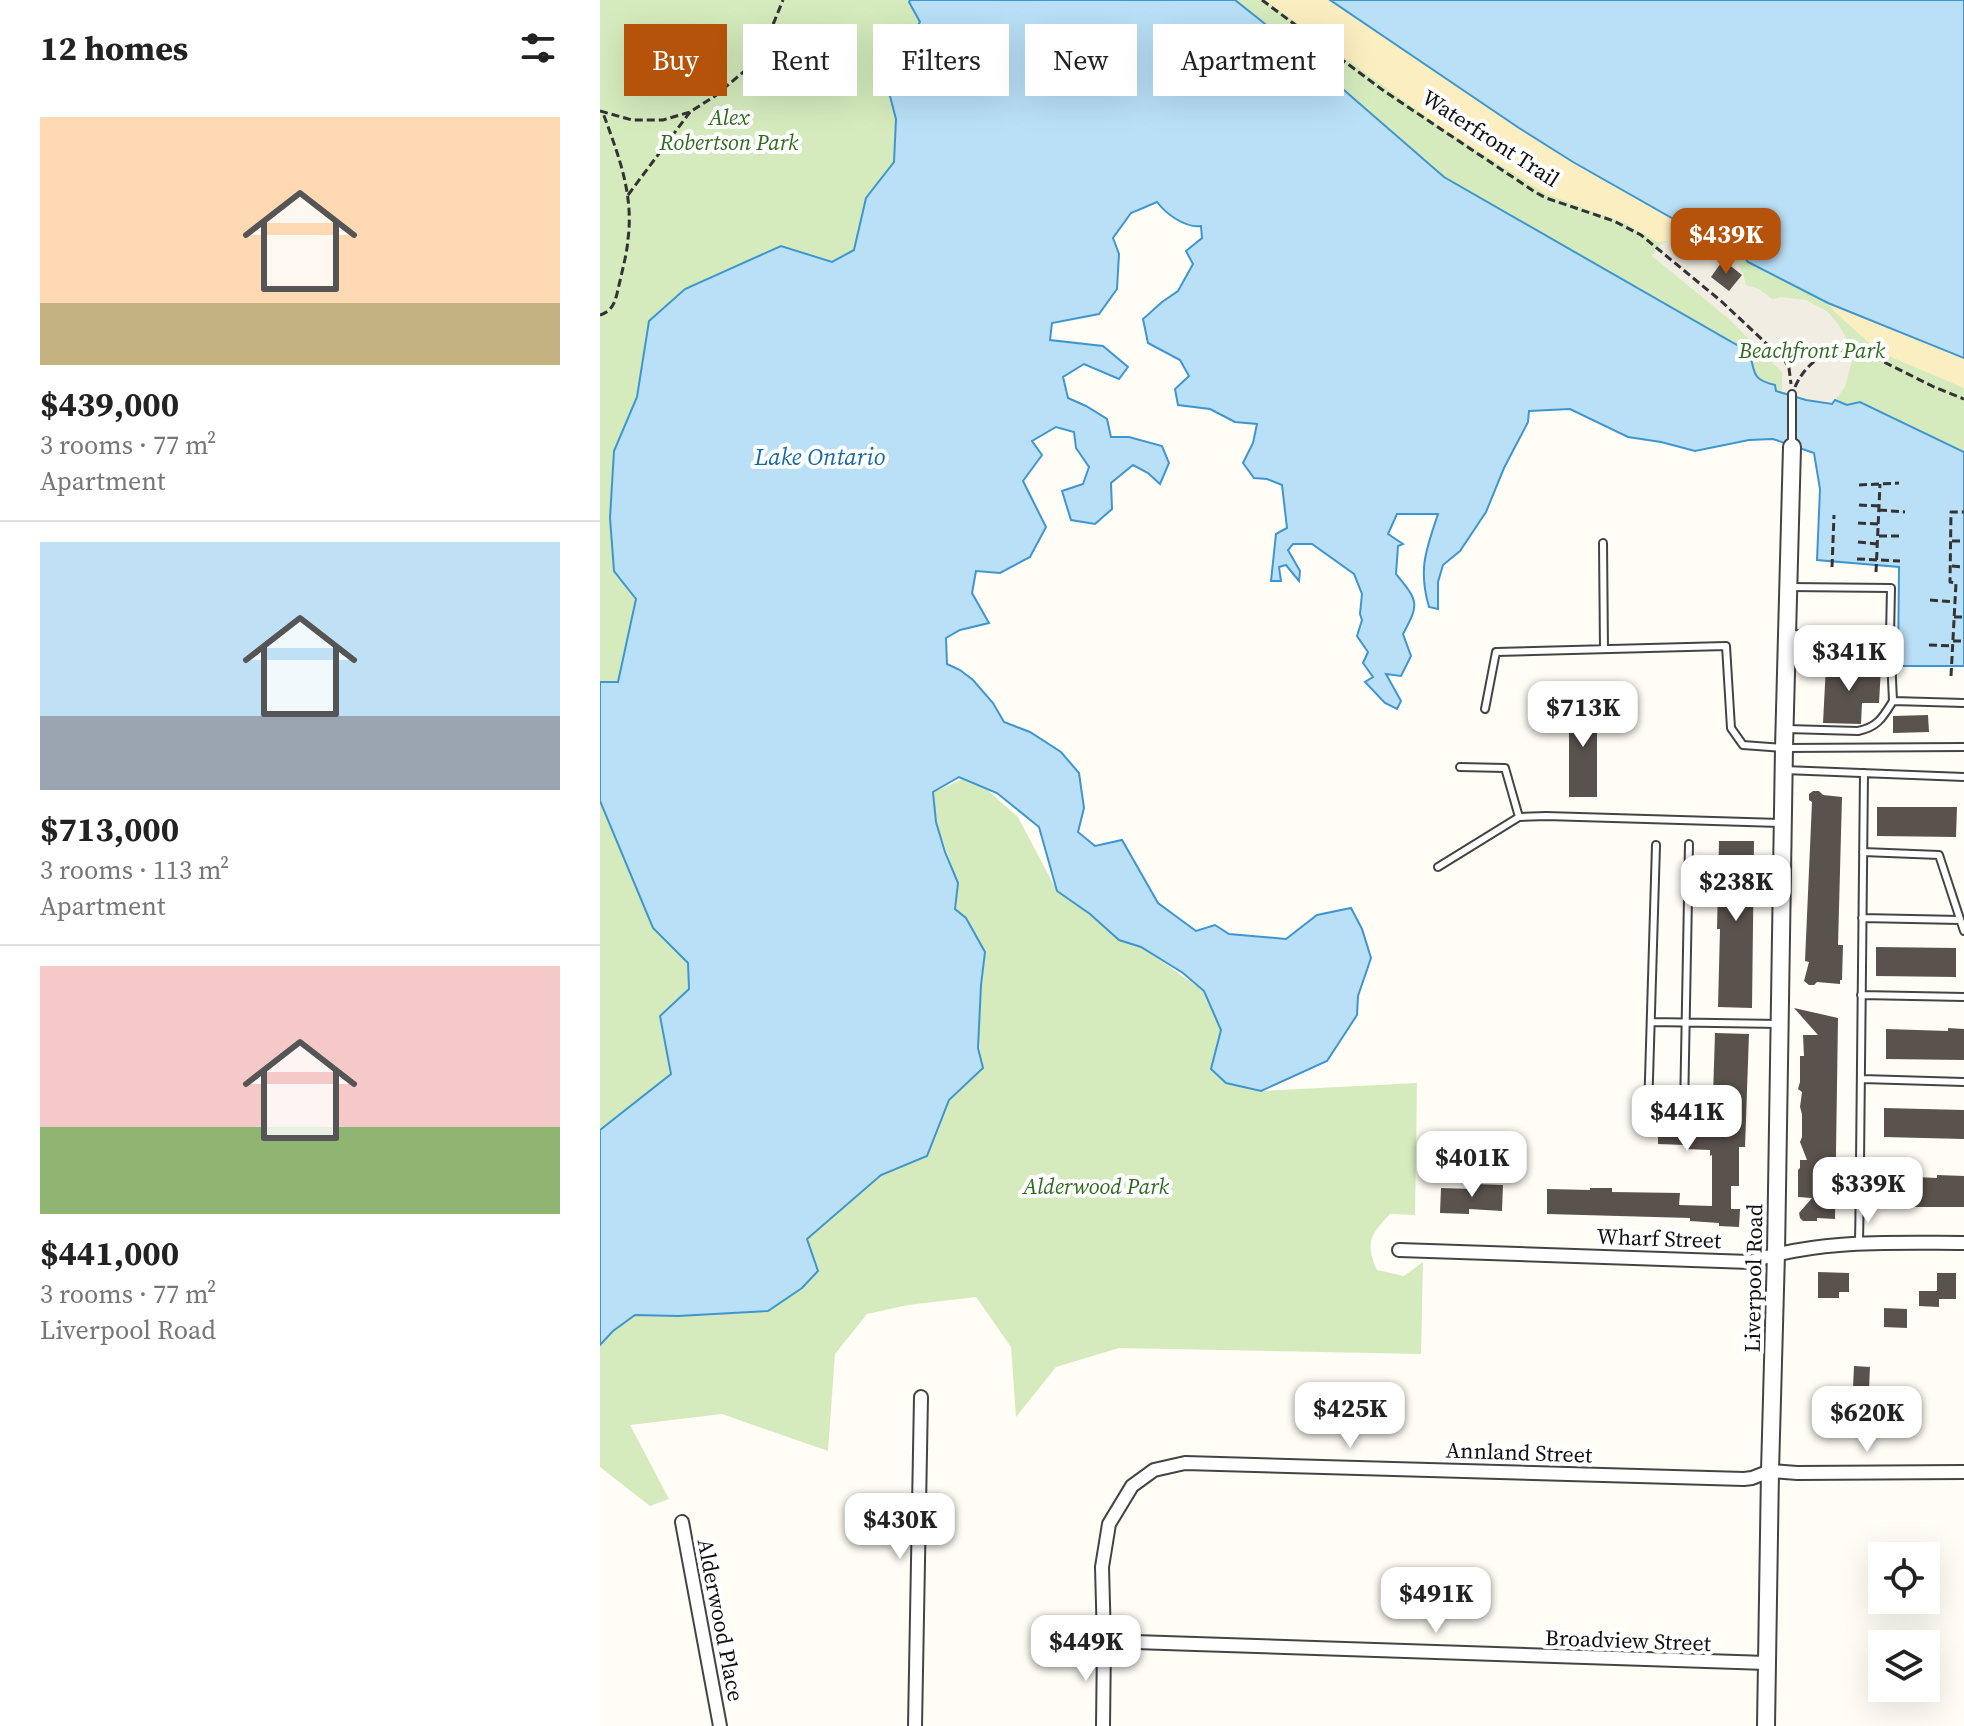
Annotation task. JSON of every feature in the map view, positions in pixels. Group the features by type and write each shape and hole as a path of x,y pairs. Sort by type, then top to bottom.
{"street":[{"name":"Liverpool Road","path":"1766,1726 1792,447"},
{"name":"Wharf Street","path":"1399,1250 1750,1262 1776,1253 1859,1242 1964,1243"},
{"path":"915,1726 921,1397"},
{"name":"Annland Street","path":"1103,1726 1102,1567 1109,1524 1132,1486 1154,1470 1185,1463 1744,1479 1770,1471 1964,1472"},
{"name":"Alderwood Place","path":"682,1522 720,1726"},
{"name":"Broadview Street","path":"1104,1641 1767,1663"}],"lane":[{"path":"1792,394 1792,447"},
{"path":"1603,543 1604,649"},
{"path":"1785,729 1870,729 1893,701 1891,588 1789,587"},
{"path":"1787,634 1890,636"},
{"path":"1485,709 1496,652 1726,646 1731,728 1743,745 1784,748 1964,747"},
{"path":"1893,701 1964,703"},
{"path":"1460,767 1505,768 1519,817"},
{"path":"1784,770 1964,777"},
{"path":"1859,1242 1864,773"},
{"path":"1438,867 1519,817 1783,823"},
{"path":"1684,1111 1689,844"},
{"path":"1648,1112 1656,845"},
{"path":"1863,852 1939,855 1964,931"},
{"path":"1862,918 1960,920"},
{"path":"1861,995 1964,997"},
{"path":"1652,1022 1779,1024"},
{"path":"1862,1079 1964,1082"}],"path":[{"path":"601,112 632,120 663,120 690,112 748,68 770,32 783,0"},
{"name":"Waterfront Trail","path":"1262,0 1384,91 1535,192 1614,221 1641,235 1721,301 1785,361 1789,368 1792,394"},
{"path":"600,315 608,313 615,302 628,239 628,195 620,160 601,112"},
{"path":"628,195 690,112"},
{"path":"1792,394 1803,371 1817,359 1835,351 1851,349 1860,350 1964,399"},
{"path":"1859,485 1899,483"},
{"path":"1876,572 1880,484"},
{"path":"1859,505 1905,512"},
{"path":"1951,676 1956,583 1950,582 1951,512 1964,512"},
{"path":"1832,567 1834,515"},
{"path":"1858,523 1878,524"},
{"path":"1878,536 1903,536"},
{"path":"1950,541 1964,541"},
{"path":"1858,542 1877,544"},
{"path":"1857,559 1900,561"},
{"path":"1950,566 1964,567"},
{"path":"1955,592 1964,592"},
{"path":"1930,600 1955,602"},
{"path":"1954,617 1964,617"},
{"path":"1929,645 1964,641"}],"green space":[{"name":"Alex Robertson Park","path":"600,0 945,0 940,24 873,24 873,96 925,96 897,230 636,598 627,639 674,888 717,1053 600,1155"},
{"name":"Beachfront Park","path":"1235,0 1330,0 1573,162 1693,230 1722,235 1748,262 1877,324 1964,358 1964,452 1861,402 1830,404 1776,391 1775,385 1757,376 1748,352 1444,177 1344,90 1344,24 1265,24"},
{"name":"Alderwood Park","path":"963,779 984,787 1018,817 1057,891 1090,914 1119,940 1141,947 1204,991 1221,1030 1211,1069 1226,1083 1261,1091 1417,1083 1415,1215 1390,1214 1374,1234 1371,1253 1377,1270 1404,1276 1423,1262 1421,1354 1119,1348 1056,1367 1016,1417 1011,1347 976,1297 908,1305 867,1314 835,1354 828,1451 722,1414 630,1425 669,1499 650,1506 600,1467 600,1345 634,1315 807,1239 881,1175 927,1156 949,1100 983,1068 978,1025 985,952 954,909 958,883 936,822 934,792"}],"sand":[{"path":"1265,0 1330,0 1519,128 1693,230 1670,241 1657,242 1627,224 1546,194 1436,124 1344,57 1344,24 1298,24"},
{"path":"1828,303 1964,358 1964,388 1879,352"}],"shaded area":[{"path":"1699,236 1718,243 1730,252 1743,273 1746,285 1759,289 1772,299 1806,300 1828,312 1838,324 1850,344 1852,360 1845,387 1832,404 1782,393 1782,372 1729,319 1652,256 1661,244 1681,237"}],"water":[{"name":"Lake Ontario","path":"1235,0 1265,24 1153,24 1153,96 1344,96 1344,90 1444,177 1749,352 1758,377 1775,385 1776,391 1832,404 1835,400 1847,405 1860,402 1964,452 1964,666 1898,666 1899,567 1817,560 1820,489 1814,453 1773,439 1749,440 1695,451 1628,437 1570,409 1529,411 1528,422 1486,512 1460,551 1443,565 1438,582 1438,609 1429,607 1424,570 1438,514 1397,514 1388,534 1403,544 1398,546 1396,574 1409,590 1414,609 1403,634 1411,656 1401,676 1386,674 1401,701 1397,709 1385,703 1365,682 1373,677 1363,663 1368,652 1357,636 1362,620 1362,594 1354,574 1312,544 1293,544 1288,550 1300,571 1299,581 1286,565 1279,567 1281,581 1271,581 1276,534 1287,528 1282,485 1254,478 1243,463 1253,443 1257,424 1235,422 1210,409 1178,405 1175,389 1189,376 1180,360 1148,343 1143,319 1178,291 1193,264 1186,251 1202,238 1201,226 1176,219 1157,202 1131,213 1113,238 1119,254 1117,289 1099,314 1052,323 1050,340 1103,346 1128,367 1119,379 1084,364 1063,377 1068,398 1107,419 1111,437 1129,437 1162,446 1169,463 1160,484 1133,465 1111,483 1112,509 1095,524 1071,520 1062,491 1083,484 1089,467 1076,448 1074,432 1056,427 1032,441 1042,455 1023,481 1046,527 1030,557 1000,573 976,571 972,593 989,623 960,630 946,638 947,664 973,680 993,703 1004,722 1030,732 1061,752 1079,773 1084,808 1078,832 1095,846 1122,840 1158,903 1196,931 1215,925 1229,934 1286,939 1317,915 1351,908 1362,929 1371,958 1358,996 1357,1015 1327,1061 1261,1091 1226,1083 1211,1069 1221,1030 1204,991 1183,973 1141,947 1119,940 1090,914 1057,891 1039,827 997,793 959,777 933,792 936,822 958,883 955,909 966,918 985,952 978,1048 983,1068 949,1100 927,1156 881,1175 807,1239 818,1271 802,1288 768,1311 635,1315 600,1345 600,1130 671,1074 660,1016 689,989 688,963 653,928 600,801 600,682 618,682 636,599 614,571 610,518 614,451 637,397 649,321 685,289 781,246 832,262 854,250 866,198 894,162 896,119 890,96 1009,96 1009,24 919,24 909,2"},
{"path":"1330,0 1964,0 1964,358 1828,303 1748,262 1722,235 1693,230 1573,162"}],"building":[{"path":"1723,260 1742,275 1729,291 1711,277"},
{"path":"1826,665 1881,668 1879,703 1862,703 1861,724 1823,723"},
{"path":"1569,701 1597,701 1597,797 1569,797"},
{"path":"1928,715 1929,732 1893,733 1893,716"},
{"path":"1813,791 1842,797 1838,945 1843,945 1840,984 1817,982 1809,985 1804,981 1809,962 1805,961 1812,802 1809,794"},
{"path":"1877,807 1957,807 1956,837 1877,836"},
{"path":"1719,841 1754,841 1752,1008 1718,1007"},
{"path":"1876,947 1956,948 1956,977 1876,976"},
{"path":"1794,1008 1838,1018 1835,1219 1803,1221 1799,1213 1812,1198 1798,1197 1800,1160 1807,1160 1800,1142 1800,1056 1804,1056 1803,1035 1818,1035"},
{"path":"1948,1028 1964,1029 1964,1060 1886,1059 1886,1029 1948,1031"},
{"path":"1715,1033 1749,1034 1745,1147 1739,1147 1739,1186 1731,1186 1731,1209 1740,1209 1739,1227 1690,1221 1690,1218 1547,1214 1547,1189 1612,1188 1612,1192 1680,1193 1679,1205 1712,1206 1710,1150 1658,1144 1658,1126 1712,1127"},
{"path":"1884,1108 1964,1110 1964,1139 1884,1137"},
{"path":"1866,1171 1875,1175 1964,1176 1964,1207 1871,1207"},
{"path":"1474,1184 1503,1185 1502,1211 1469,1209 1469,1214 1440,1213 1441,1188 1474,1189"},
{"path":"1818,1272 1849,1273 1849,1292 1839,1292 1839,1298 1818,1298"},
{"path":"1937,1273 1956,1273 1956,1299 1939,1299 1939,1307 1919,1306 1919,1291 1937,1291"},
{"path":"1884,1308 1907,1309 1907,1328 1884,1327"},
{"path":"1854,1366 1870,1367 1869,1389 1853,1388"}]}
